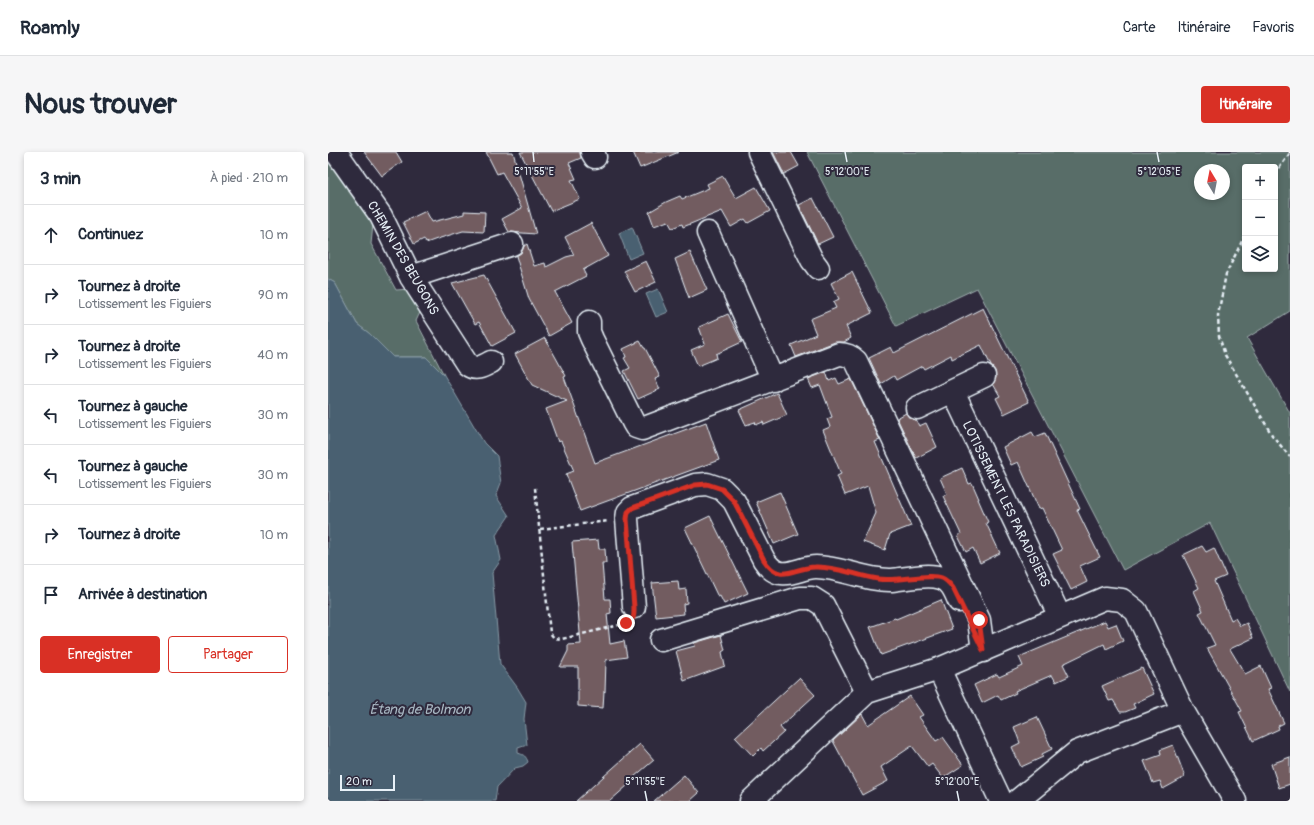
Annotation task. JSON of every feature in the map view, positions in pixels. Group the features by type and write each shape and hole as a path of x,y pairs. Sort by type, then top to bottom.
{"street":[{"name":"CHEMIN DES BEUGONS","path":"336,152 381,216 411,277 467,364 471,368 480,368 491,362"},
{"path":"759,152 812,260 818,268"},
{"path":"708,233 773,380"},
{"path":"411,277 512,244"},
{"path":"589,322 589,332 636,427 642,429 839,354 848,355 856,361 979,620 983,650"},
{"path":"917,408 984,376"},
{"name":"LOTISSEMENT LES PARADISIERS","path":"953,391 1060,617"},
{"path":"634,607 627,519 628,512 632,508 695,485 707,484 722,489 734,501 764,560 769,568 778,573 788,574 814,567 885,580 935,576 948,581 953,588 983,650"},
{"path":"661,640 800,598 812,598 823,605 867,692"},
{"path":"750,801 867,692 939,669 1105,598 1122,600 1136,611 1184,711 1235,801"},
{"path":"939,669 1001,801"},
{"path":"1017,801 1077,752 1184,711"}],"path":[{"path":"1278,170 1290,153"},
{"path":"1245,236 1226,274 1218,316 1219,336 1225,355 1272,435 1290,457"},
{"path":"536,488 550,633 554,638 562,639 632,621 634,617 634,607"},
{"path":"540,529 627,519"}],"green space":[{"path":"328,152 374,215 371,244 396,290 412,289 423,306 416,321 444,375 426,357 393,357 370,334 357,324 335,283 328,279"},
{"path":"807,152 1290,152 1290,311 1247,338 1290,413 1290,692 1210,523 1123,570 977,288 896,326"}],"water":[{"path":"632,227 643,253 629,259 619,233"},
{"name":"Étang de Bolmon","path":"328,279 335,283 357,324 370,334 393,357 426,357 444,375 484,443 497,456 501,483 496,496 509,516 496,535 501,560 492,573 500,664 526,702 524,719 527,745 518,748 518,753 522,754 528,762 523,766 515,768 497,787 495,801 328,801"},
{"path":"658,289 668,312 656,317 646,294"}],"building":[{"path":"364,152 396,152 402,162 382,176"},
{"path":"486,152 513,152 536,234 509,232 502,219 522,208 502,172 497,174"},
{"path":"520,152 580,152 581,158 569,163 576,179 571,180 580,199 551,211"},
{"path":"633,152 679,152 640,168"},
{"path":"773,152 791,152 799,166 784,174"},
{"path":"723,176 736,198 756,187 770,211 748,223 745,219 731,227 722,211 683,227 682,224 672,228 668,221 654,226 649,212 680,196 682,199 709,188 707,184"},
{"path":"813,198 833,237 818,244 799,205"},
{"path":"426,211 432,222 464,214 464,211 485,212 484,232 463,231 426,243 424,239 414,244 403,222"},
{"path":"591,223 608,256 583,270 586,276 555,292 572,323 549,336 529,299 516,256 521,253 524,246 527,244 534,266 545,263 546,267 566,257 574,255 565,237"},
{"path":"690,252 707,290 689,298 675,259"},
{"path":"646,261 656,282 635,292 624,271"},
{"path":"852,272 872,313 846,326 851,338 844,342 835,342 796,357 791,345 816,334 810,319 836,308 833,302 839,299 831,283"},
{"path":"484,275 516,333 492,346 479,322 475,324 452,283"},
{"path":"983,308 1029,402 1004,414 996,398 1000,396 993,384 996,377 995,371 981,345 952,359 951,355 924,369 922,366 896,380 894,376 881,384 869,358 891,347 894,353"},
{"path":"728,314 742,342 716,354 717,358 698,366 691,350 705,344 699,327"},
{"path":"545,338 566,376 564,377 595,463 706,422 719,460 580,511 566,474 574,471 561,441 558,442 546,409 567,401 532,385 515,354"},
{"path":"640,341 660,377 655,379 660,389 638,399 624,371 630,368 624,358 626,357 623,349"},
{"path":"826,372 829,381 836,378 839,384 851,379 880,440 875,442 911,526 890,534 885,550 863,542 876,513 868,486 845,495 837,476 841,474 823,430 830,427 827,419 832,417 820,385 812,388 808,379"},
{"path":"777,393 787,415 764,425 763,422 756,425 755,422 746,425 739,410"},
{"path":"906,413 910,418 916,420 919,426 926,423 937,447 916,458 897,418"},
{"path":"1032,432 1035,437 1045,433 1080,509 1077,510 1100,557 1080,566 1087,582 1071,590 1053,554 1062,550 1042,508 1039,509 1018,462 1011,465 1003,447"},
{"path":"962,468 969,484 972,483 988,522 986,523 1000,553 980,563 973,548 966,552 958,536 961,534 943,496 947,494 940,478"},
{"path":"780,492 798,534 774,544 756,502"},
{"path":"710,516 748,593 724,604 720,596 718,597 685,528"},
{"path":"598,540 599,549 605,549 606,563 602,563 605,599 610,599 611,613 607,614 610,644 624,641 627,657 606,660 603,708 578,706 578,667 560,667 568,651 568,645 581,644 572,542"},
{"path":"1202,546 1206,552 1214,548 1226,576 1214,581 1231,620 1235,618 1240,626 1247,623 1253,638 1230,649 1245,674 1261,666 1271,688 1268,689 1284,723 1278,726 1279,729 1253,741 1239,712 1242,711 1207,648 1215,645 1199,613 1203,611 1194,591 1199,588 1183,555"},
{"path":"678,581 679,590 686,589 687,603 683,604 684,614 656,617 652,583"},
{"path":"941,600 952,629 881,655 870,627 895,618 896,619"},
{"path":"1105,621 1108,627 1116,624 1123,641 1106,649 1104,644 1063,664 1069,676 1056,682 1052,675 1015,691 1016,693 1001,700 998,695 982,703 974,685 997,674 999,677 1023,666 1019,657"},
{"path":"721,635 725,650 722,652 725,666 684,681 676,651 695,646 694,643"},
{"path":"1142,668 1154,694 1133,704 1135,708 1125,712 1120,712 1113,700 1109,701 1102,686"},
{"path":"799,678 815,695 780,727 784,732 763,751 761,748 753,756 735,737"},
{"path":"910,696 923,715 919,717 936,741 943,737 963,765 943,778 932,764 928,767 912,746 881,767 888,781 862,795 833,741 862,714 868,725"},
{"path":"1037,717 1052,749 1042,754 1043,757 1021,767 1012,747 1020,743 1014,727"},
{"path":"640,744 654,760 634,777 636,778 610,801 576,801"},
{"path":"1173,745 1185,777 1163,789 1160,781 1153,783 1144,761 1161,755 1160,750"},
{"path":"1290,757 1290,784 1279,788 1271,764"},
{"path":"684,775 699,793 690,801 654,801"}],"route":[{"path":"626,623 632,621 634,617 627,519 628,512 632,508 695,485 707,484 722,489 734,501 764,560 769,568 778,573 788,574 814,567 891,580 935,576 948,581 953,588 983,650 979,620"}]}
